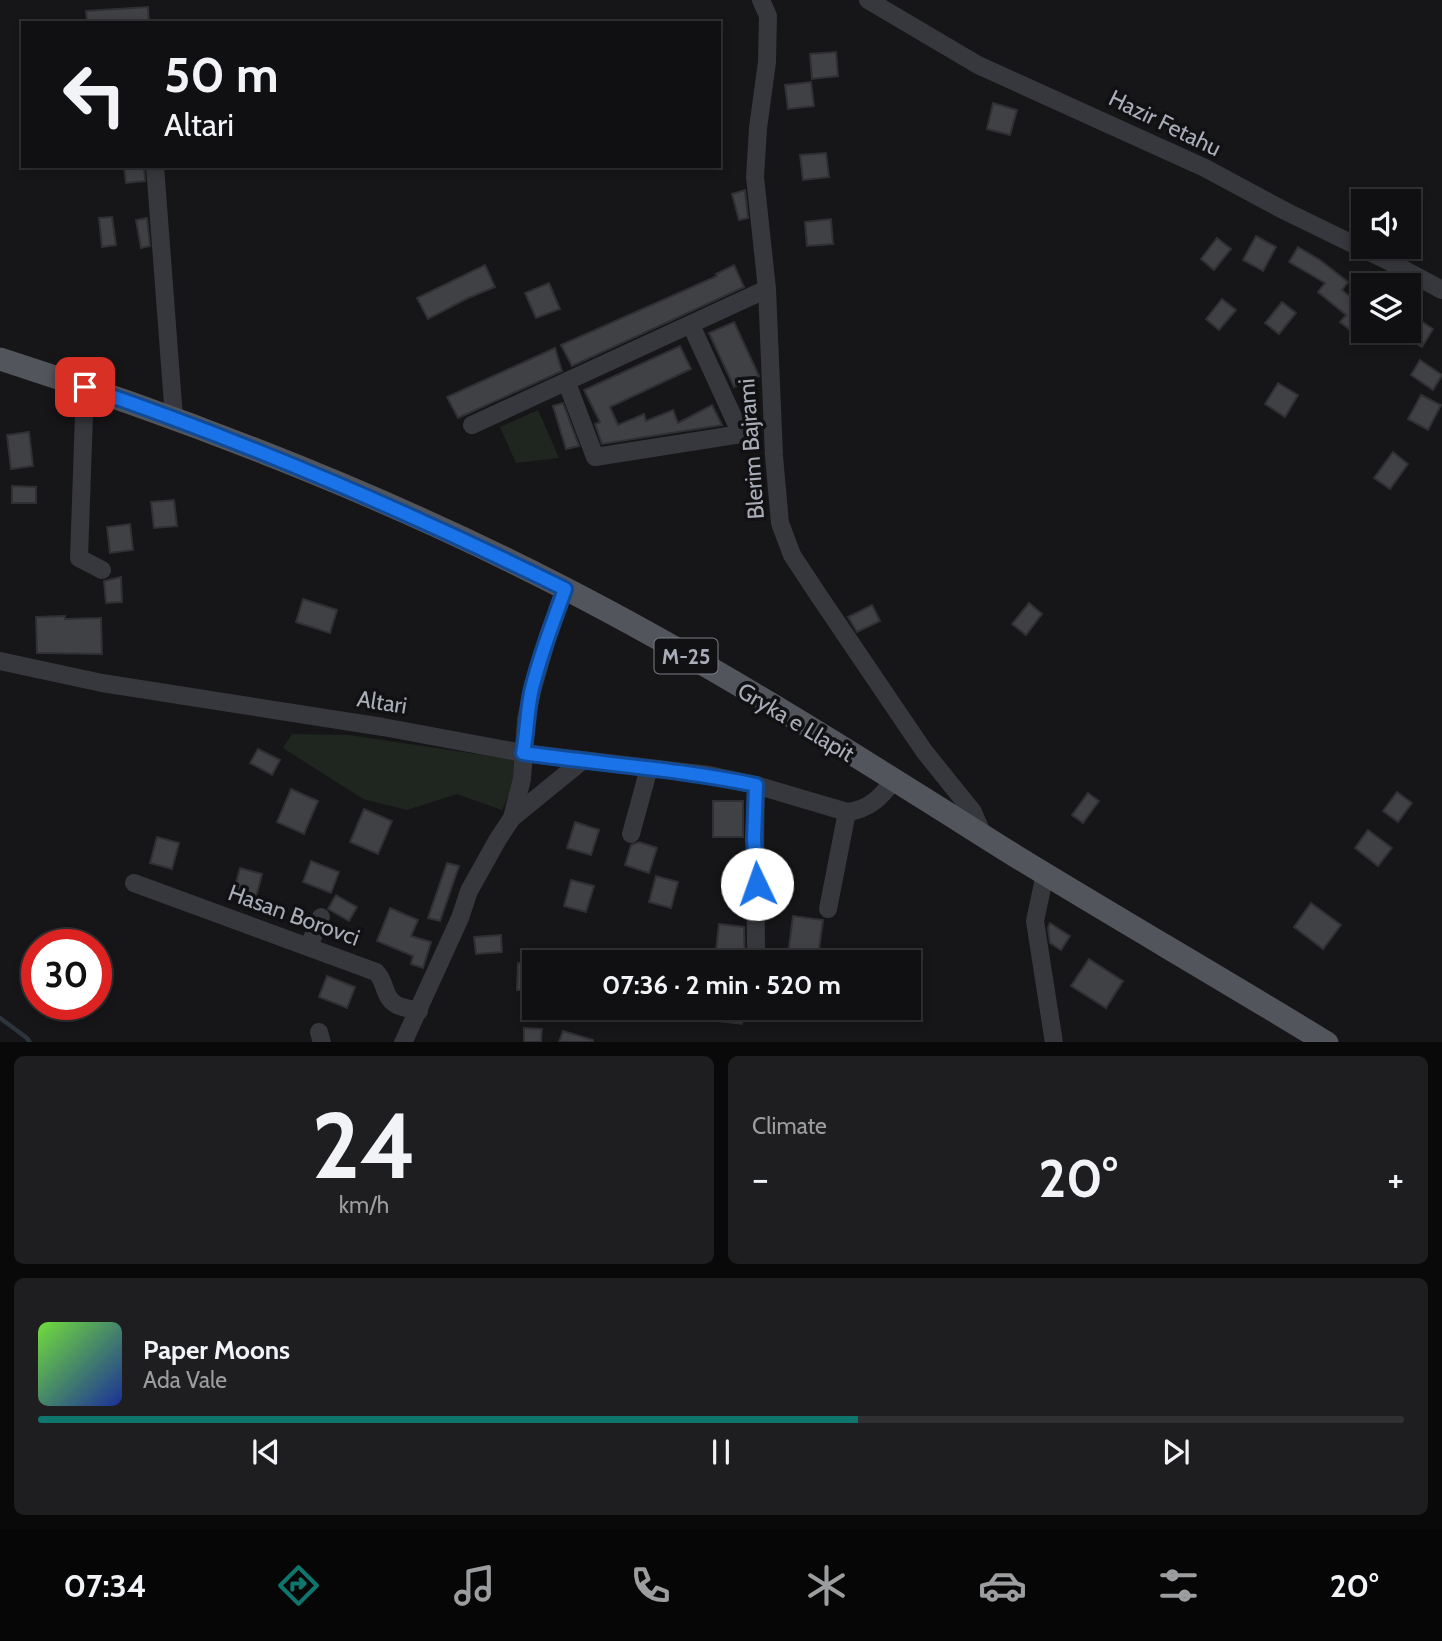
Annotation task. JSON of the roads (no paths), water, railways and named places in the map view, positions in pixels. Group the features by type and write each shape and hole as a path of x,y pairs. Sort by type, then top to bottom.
{"main road":[{"name":"Gryka e Llapit","path":"0,359 174,418 409,514 565,589 719,675 1327,1042"}],"street":[{"name":"Blerim Bajrami","path":"761,0 768,16 767,62 758,128 755,177 767,289 777,503 786,541 792,555 889,702 923,751 973,812 982,835"},
{"name":"Hazir Fetahu","path":"868,0 978,65 1205,168 1442,290"},
{"path":"155,168 174,418"},
{"path":"472,425 767,289"},
{"path":"567,383 595,457 741,434 691,325"},
{"path":"85,387 79,558 102,569"},
{"path":"512,818 522,779 526,720 532,691 565,589"},
{"name":"Altari","path":"0,660 102,684 383,727 523,753 709,775 756,785 847,812"},
{"path":"403,1042 419,1012 431,978 481,866 512,818 582,761"},
{"path":"631,834 649,768"},
{"path":"828,909 847,812 872,804 894,780"},
{"path":"756,785 756,950"},
{"path":"1045,874 1035,921 1054,1042"},
{"name":"Hasan Borovci","path":"134,883 376,972 381,976 390,1000 398,1006 419,1012"},
{"path":"309,946 321,917"}],"waterway":[{"path":"0,1018 29,1042"}]}
